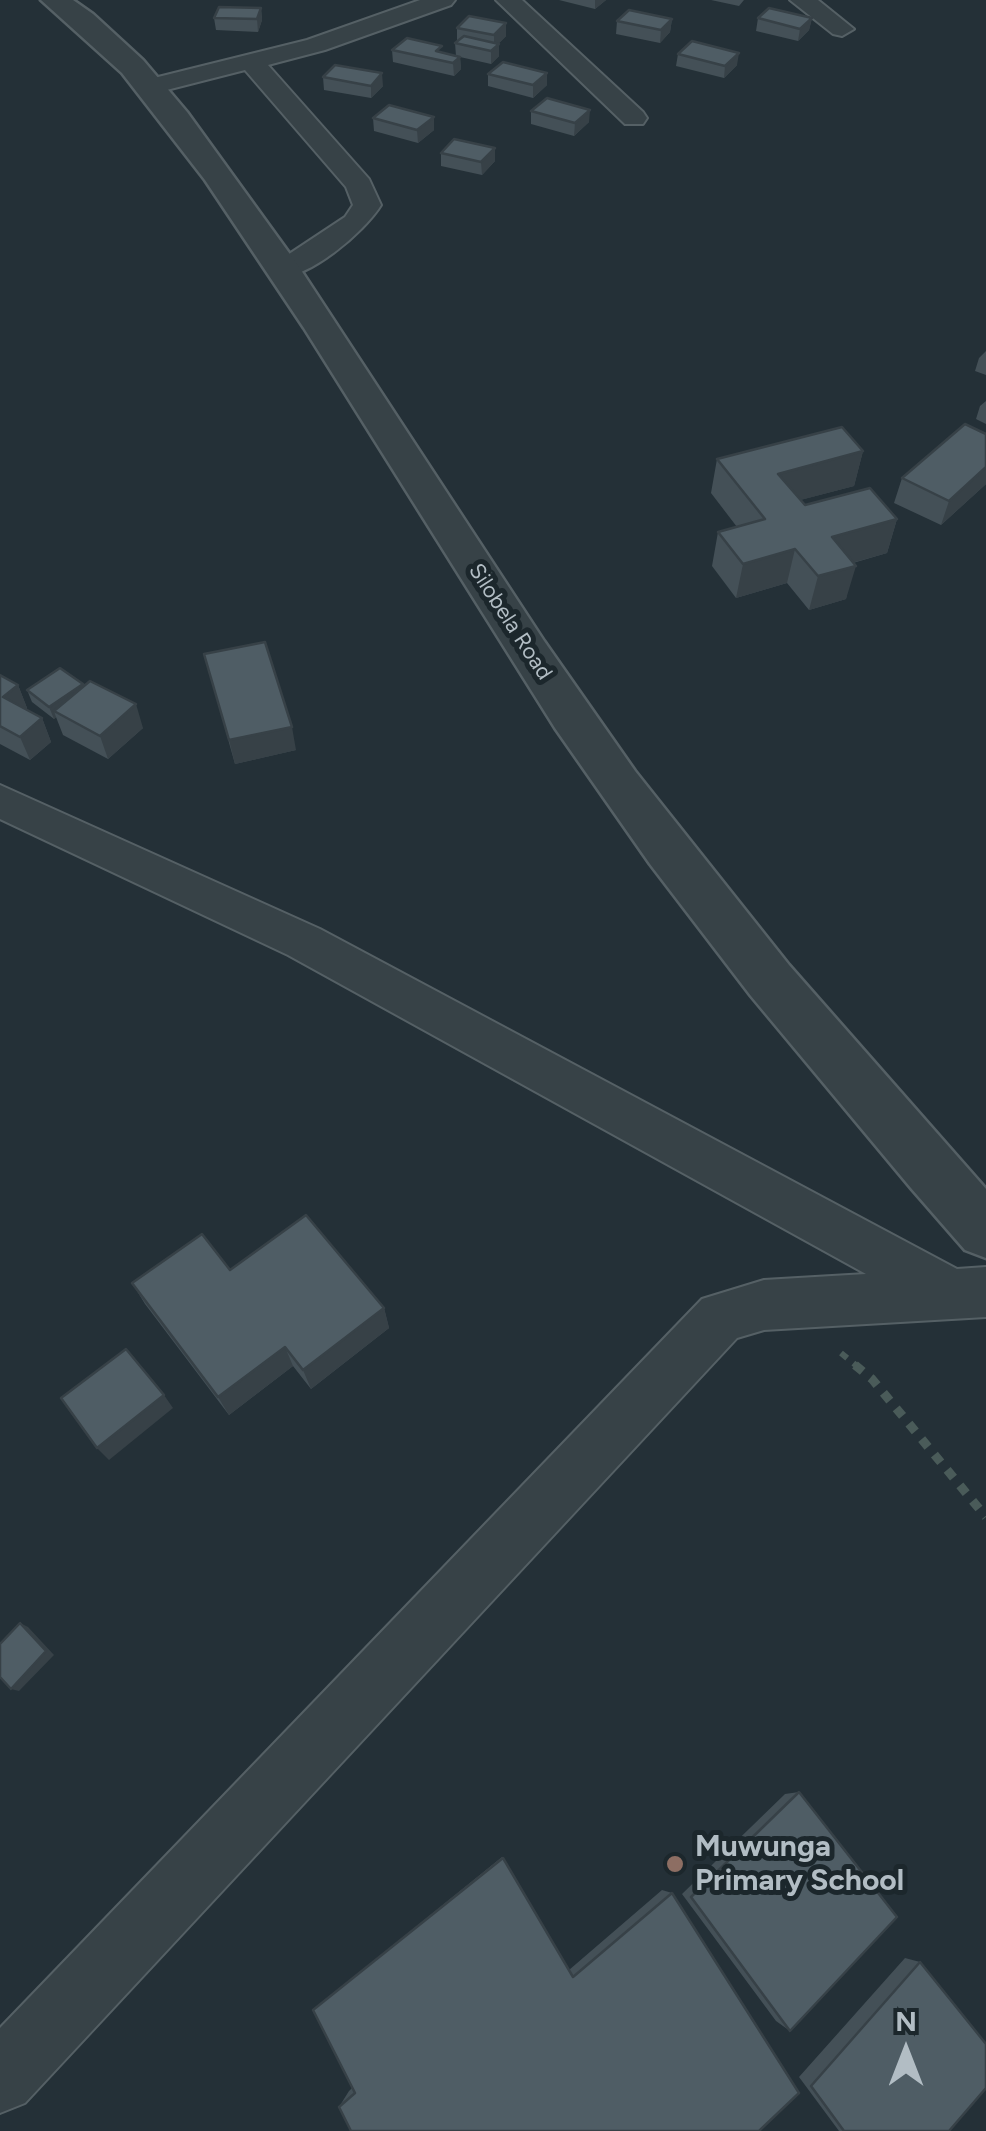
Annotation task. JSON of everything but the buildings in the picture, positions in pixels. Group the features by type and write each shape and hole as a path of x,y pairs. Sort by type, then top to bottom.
{"street":[{"name":"Silobela Road","path":"55,0 92,26 151,86 285,270 613,778 879,1112 986,1231"},
{"path":"151,86 334,39 443,0"},
{"path":"508,0 634,118"},
{"path":"802,0 842,29"},
{"path":"252,62 359,185 367,205 356,223 285,270"},
{"path":"0,801 304,942 970,1294"},
{"path":"0,2078 721,1316 764,1305 970,1294"}],"path":[{"path":"835,1350 872,1379 986,1517"}],"place":[{"name":"Muwunga Primary School","path":"675,1864"}]}
